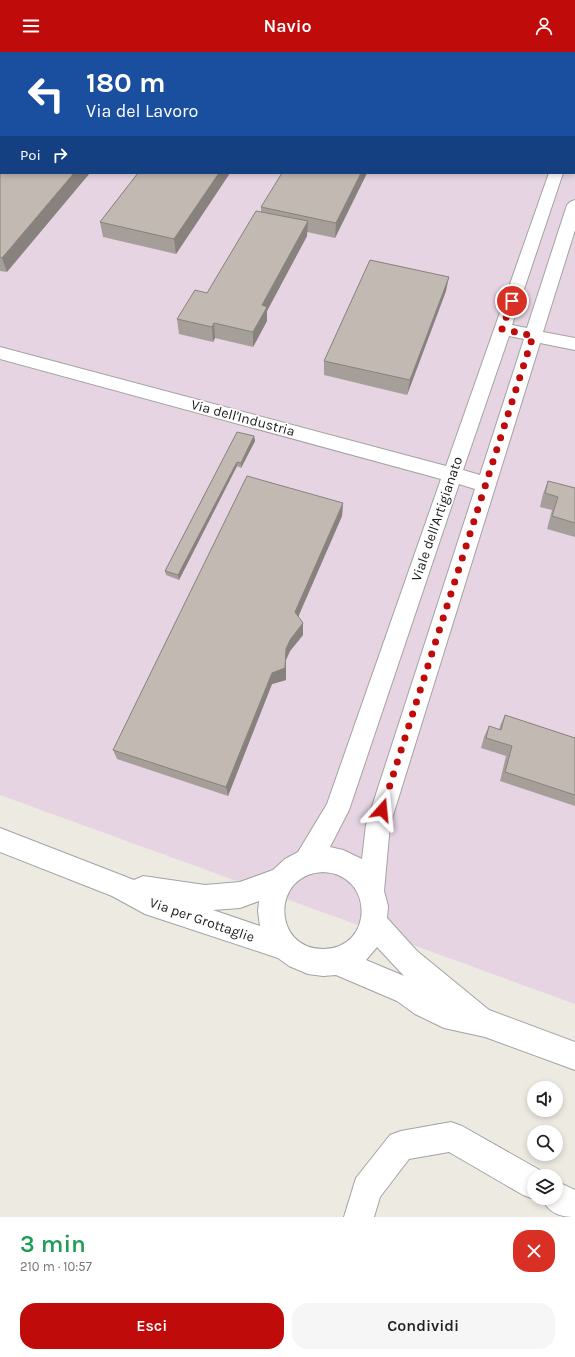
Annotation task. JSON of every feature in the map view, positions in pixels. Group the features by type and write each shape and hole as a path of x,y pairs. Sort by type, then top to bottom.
{"street":[{"name":"Viale dell'Artigianato","path":"308,860 337,810 556,174"},
{"path":"370,892 378,824 575,205"},
{"path":"502,329 575,344"},
{"name":"Via dell'Industria","path":"0,353 486,484"},
{"name":"Via per Grottaglie","path":"0,840 120,886 145,901 287,948"},
{"name":"Via per Grottaglie","path":"120,886 205,898 240,895 280,880 293,868 308,860 326,858 343,863 358,872 369,887 374,904 374,923 367,940 355,954 339,962 320,964 302,959 287,948 276,933 272,915 273,897 280,880"},
{"name":"Via per Grottaglie","path":"374,923 407,961 485,1023"},
{"name":"Via per Grottaglie","path":"339,962 407,991 425,1004 444,1014 485,1023 575,1056"},
{"path":"359,1217 367,1189 401,1146 451,1137 527,1180"},
{"path":"563,1200 575,1207"}],"shaded area":[{"path":"0,174 575,174 575,1004 0,795"}],"building":[{"path":"73,174 2,258 0,257 0,175"},
{"path":"137,174 218,174 174,239 100,222"},
{"path":"281,174 360,174 336,223 261,207"},
{"path":"256,211 308,221 262,305 267,307 253,332 214,323 212,327 177,319 195,290 207,293"},
{"path":"370,260 449,277 410,380 324,361"},
{"path":"237,432 254,436 241,463 237,462 178,575 165,571"},
{"path":"247,476 343,503 295,612 303,623 290,640 286,649 285,668 272,673 226,787 113,750"},
{"path":"548,481 575,488 575,523 552,516 558,497 545,493"},
{"path":"505,715 575,738 575,795 505,772 512,746 486,738 489,726 501,730"}],"route":[{"path":"382,810 533,336 502,329 512,301"}]}
